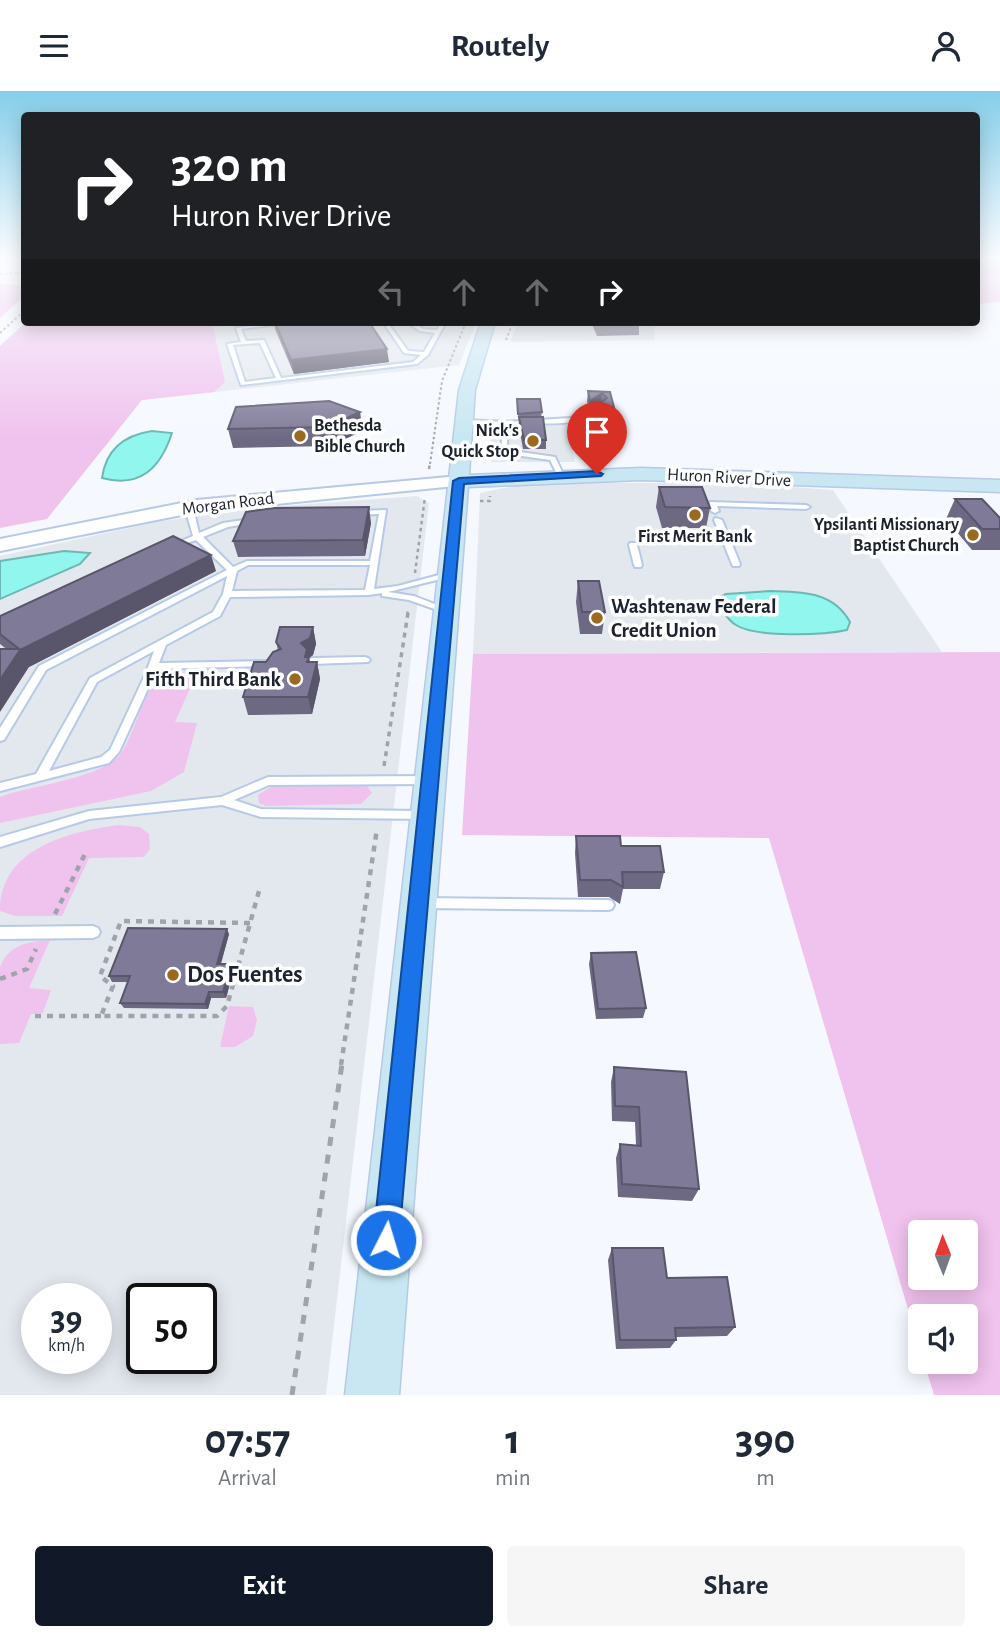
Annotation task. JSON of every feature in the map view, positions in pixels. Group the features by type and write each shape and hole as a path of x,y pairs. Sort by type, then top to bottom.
{"main road":[{"path":"372,1395 427,797 436,588 459,481 472,370 487,326"},
{"name":"Huron River Drive","path":"459,481 641,474 1000,486"}],"street":[{"name":"Morgan Road","path":"0,545 189,507 459,481"}],"lane":[{"path":"244,343 238,328 257,326"},
{"path":"388,326 406,352 426,354"},
{"path":"416,326 422,330 438,332"},
{"path":"279,379 262,341 230,344 243,384 415,363 426,354 442,326"},
{"path":"464,422 506,424 567,419 595,414 601,407"},
{"path":"506,424 503,452 553,458 561,476"},
{"path":"715,511 713,504 729,503 806,507"},
{"path":"189,507 195,535 233,571"},
{"path":"342,514 383,512 369,592"},
{"path":"159,552 195,535 260,519"},
{"path":"718,520 736,564"},
{"path":"633,545 638,565"},
{"path":"0,737 42,668 247,563 372,563"},
{"path":"39,778 93,680 217,614 227,594 233,571"},
{"path":"369,592 411,598 436,588"},
{"path":"227,594 436,588"},
{"path":"0,787 105,760 114,752 162,643"},
{"path":"312,661 365,660"},
{"path":"154,666 278,664"},
{"path":"0,842 89,815 222,801 268,781 427,797"},
{"path":"222,801 261,813 427,797"},
{"path":"417,903 608,905"},
{"path":"0,933 93,932"}],"path":[{"path":"0,333 17,318"},
{"path":"428,478 442,381 464,326"},
{"path":"506,340 511,326"},
{"path":"425,499 436,588"},
{"path":"384,762 410,601"},
{"path":"292,1395 377,829"},
{"path":"55,914 87,850"},
{"path":"35,1016 217,1016 227,1006 259,891"},
{"path":"101,1016 113,986 100,976 121,922 250,923"},
{"path":"0,979 27,969 38,944"}],"shaded area":[{"path":"22,326 474,326 459,365 142,400 0,346"},
{"path":"22,326 221,326 213,327 225,382 214,392 142,400 47,519 0,528 0,346"},
{"path":"517,326 655,326 654,340 510,342"},
{"path":"490,419 565,419 575,462 491,462"},
{"path":"152,431 172,433 155,466 138,478 102,478 108,459 118,445 133,436"},
{"path":"740,483 833,490 942,652 473,654 480,493 514,486"},
{"path":"417,496 429,503 326,1395 0,1395 0,556 156,522 254,508"},
{"path":"64,551 90,553 80,564 0,599 0,561"},
{"path":"771,591 805,593 826,599 835,604 850,622 847,630 774,634 746,629 730,620 718,598 726,594"},
{"path":"1000,652 1000,1395 934,1395 928,1374 978,1374 978,1304 908,1304 908,1309 769,838 462,835 473,654"},
{"path":"188,671 208,673 212,677 212,684 192,684 175,722 197,723 184,772 151,791 0,823 0,797 83,775 112,762 129,740 151,689 159,680 171,674"},
{"path":"367,786 372,793 361,804 266,806 259,803 258,795 271,787"},
{"path":"118,825 140,827 149,834 150,849 144,857 89,858 62,916 15,916 0,911 3,890 11,872 24,858 58,839"},
{"path":"50,940 29,988 51,990 43,1013 31,1014 19,1043 0,1044 0,967 14,949"},
{"path":"229,1006 253,1007 257,1020 253,1036 235,1047 220,1047"}],"building":[{"path":"277,326 372,326 387,349 291,360"},
{"path":"588,391 610,392 616,415 592,415 591,410 607,398 602,393 590,401"},
{"path":"517,399 540,399 542,412 518,414"},
{"path":"329,401 360,412 327,427 228,429 236,407"},
{"path":"519,417 543,417 546,440 524,440"},
{"path":"659,487 702,487 710,508 665,507"},
{"path":"955,499 982,499 1000,518 1000,529 982,529"},
{"path":"369,507 363,540 233,541 246,512 274,508"},
{"path":"173,536 211,555 20,650 0,680 0,649 19,649 0,634 0,616"},
{"path":"578,581 599,581 605,612 582,612"},
{"path":"280,627 313,627 310,638 301,643 307,649 307,662 317,662 308,697 243,697 254,662 266,662 273,652 281,649 276,642"},
{"path":"576,836 620,836 621,846 660,846 664,872 622,872 623,887 611,880 580,880"},
{"name":"Dos Fuentes","path":"128,928 227,929 217,964 231,964 223,992 209,992 205,1004 120,1003 130,976 109,976"},
{"path":"636,952 646,1008 598,1009 591,953"},
{"path":"614,1067 686,1072 699,1189 622,1184 620,1144 641,1146 639,1107 615,1106"},
{"path":"612,1248 663,1248 667,1278 727,1277 735,1327 675,1328 676,1340 620,1340"}],"place":[{"name":"Bethesda Bible Church","path":"300,436"},
{"name":"Nick's Quick Stop","path":"533,441"},
{"name":"First Merit Bank","path":"695,515"},
{"name":"Ypsilanti Missionary Baptist Church","path":"973,535"},
{"name":"Washtenaw Federal Credit Union","path":"597,618"},
{"name":"Fifth Third Bank","path":"295,679"},
{"name":"Dos Fuentes","path":"173,975"}],"route":[{"path":"386,1240 459,481 597,474"}]}
